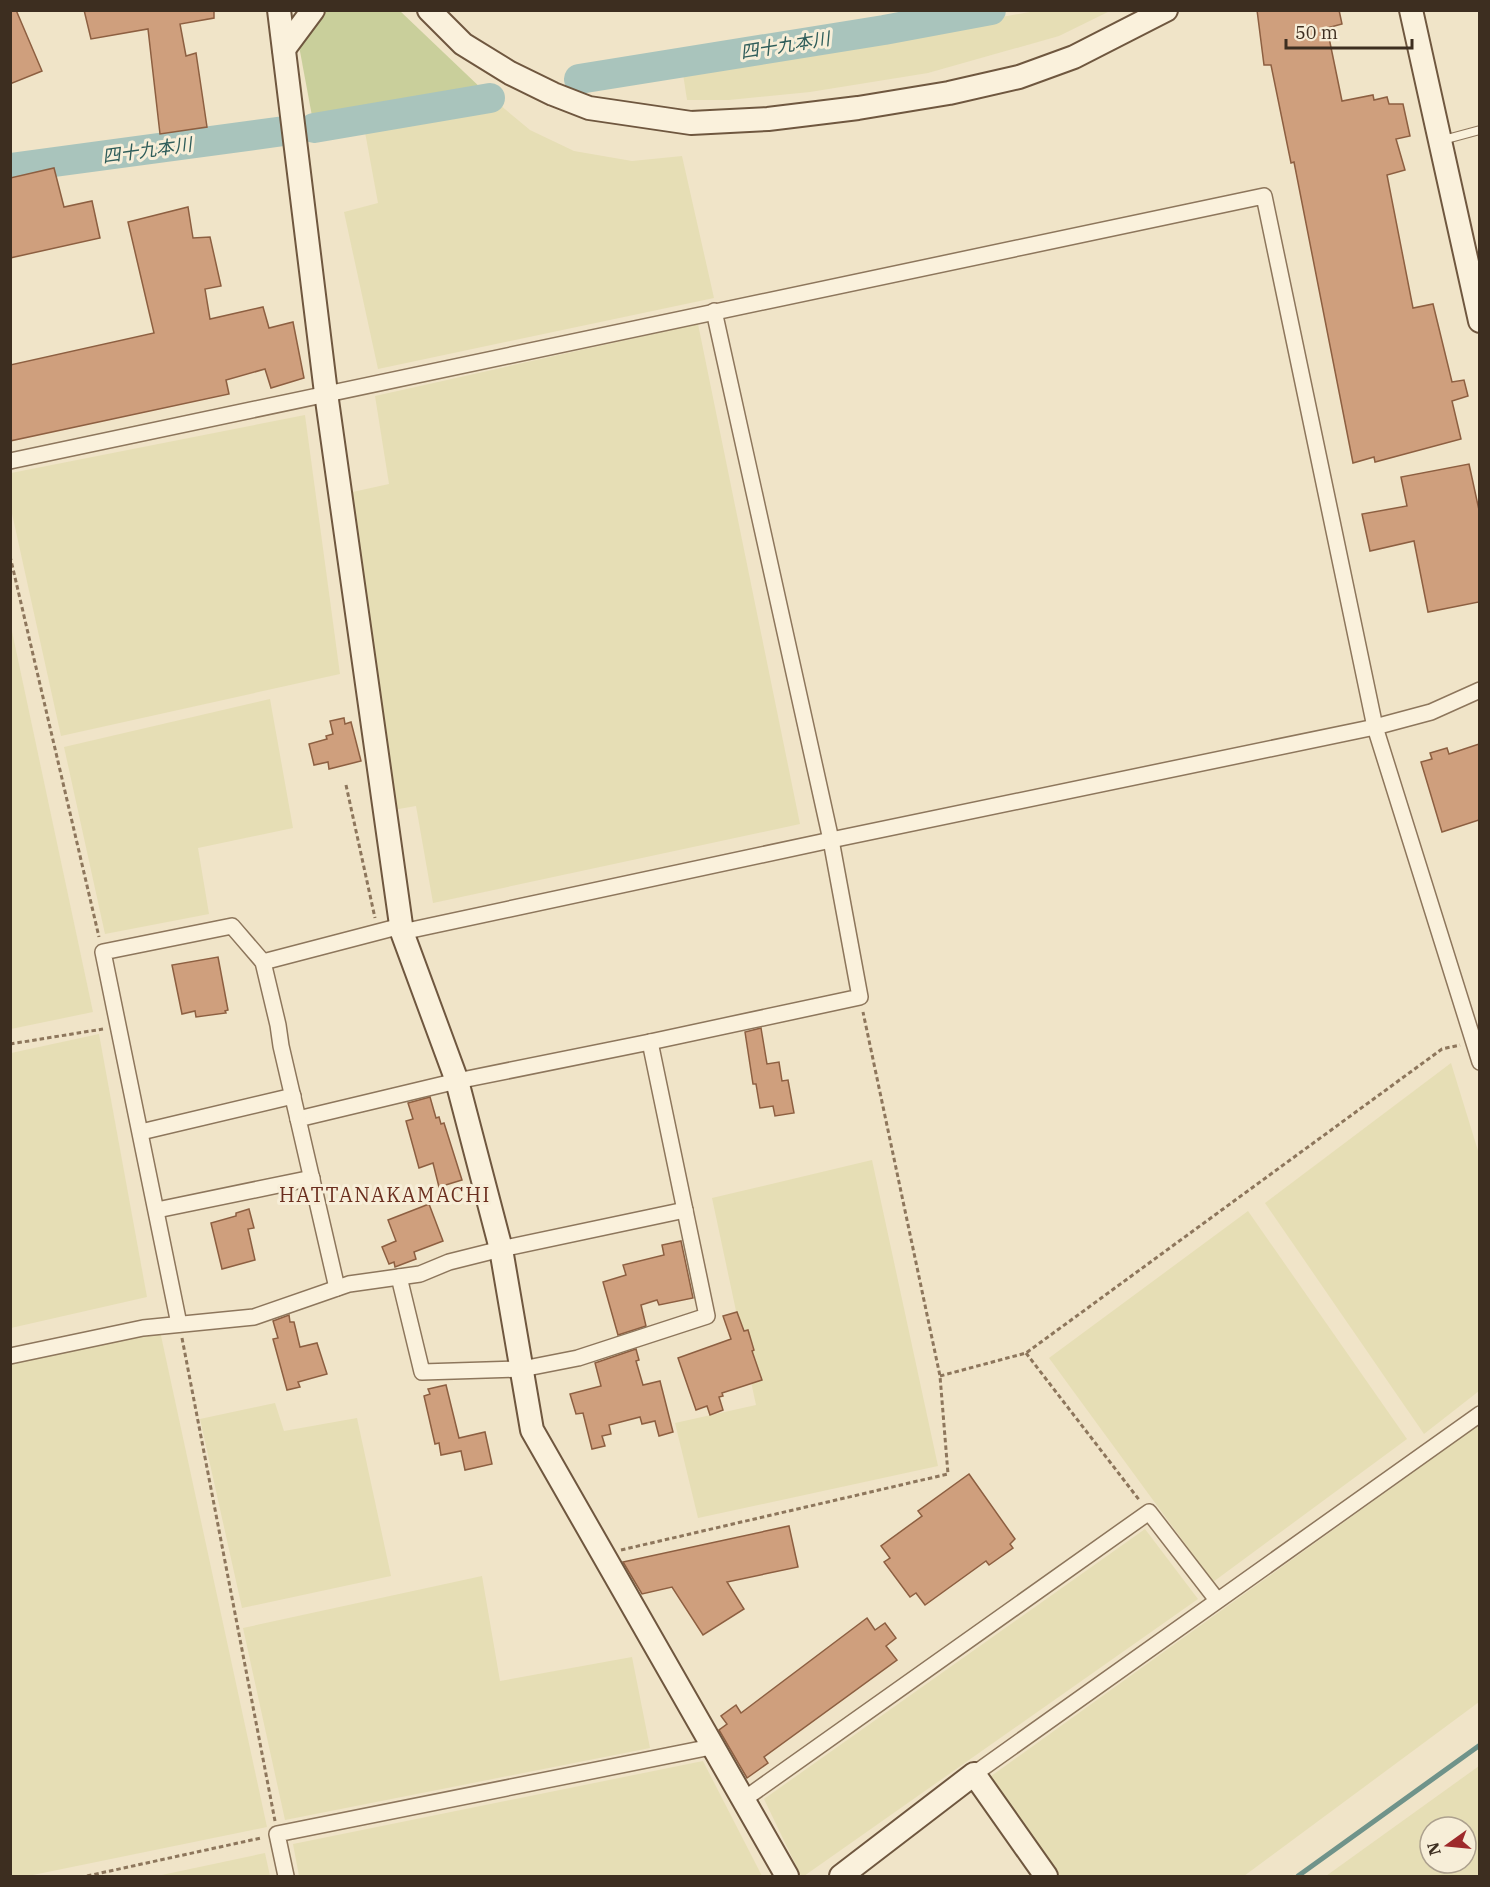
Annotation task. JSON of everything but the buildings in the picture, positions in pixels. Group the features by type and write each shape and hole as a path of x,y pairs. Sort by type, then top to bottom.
{"street":[{"path":"279,10 326,393 402,929 457,1081 501,1249 532,1430 786,1876"},
{"path":"284,49 314,10"},
{"path":"429,10 463,44 510,73 553,94 588,108 691,123 768,119 858,108 949,93 1019,77 1074,57 1166,10"},
{"path":"1411,10 1479,321"},
{"path":"10,461 1264,196 1375,727 1479,1062"},
{"path":"298,1119 457,1081 860,997 831,840 714,311"},
{"path":"262,962 378,932 402,929 1375,727 1431,712 1479,690"},
{"path":"179,1324 103,952 232,926 262,962 338,1288"},
{"path":"399,1277 422,1372 522,1369 578,1358 707,1316 650,1042"},
{"path":"141,1132 292,1096"},
{"path":"157,1210 312,1178"},
{"path":"10,1356 143,1329 254,1317 349,1284 420,1274 449,1262 501,1249 685,1210"},
{"path":"841,1876 974,1774 1479,1414"},
{"path":"743,1800 1149,1512 1217,1600"},
{"path":"286,1876 277,1834 711,1747"},
{"path":"974,1774 1046,1876"}],"lane":[{"path":"1439,141 1479,130"}],"path":[{"path":"10,556 103,952"},
{"path":"346,785 378,932"},
{"path":"604,1553 948,1474 940,1376 860,997"},
{"path":"10,1044 119,1026"},
{"path":"940,1376 1026,1353 1442,1049 1473,1041"},
{"path":"87,1876 277,1834 179,1324"},
{"path":"1026,1353 1149,1512"}],"shaded area":[{"path":"1041,10 1110,11 1059,36 928,73 810,92 729,100 687,100 683,74"},
{"path":"500,105 530,130 574,151 632,161 682,156 714,298 378,369 344,212 378,203 365,132"},
{"path":"698,324 800,824 433,903 416,806 387,811 348,493 389,484 375,396"},
{"path":"305,415 340,674 61,736 11,509 11,473"},
{"path":"10,622 93,1012 11,1029 10,1029"},
{"path":"270,699 293,828 198,848 209,914 105,934 64,747"},
{"path":"99,1034 147,1297 11,1328 11,1053"},
{"path":"1451,1063 1479,1154 1479,1391 1424,1434 1265,1203"},
{"path":"872,1160 938,1466 698,1518 675,1423 756,1405 712,1198"},
{"path":"1248,1211 1407,1439 1213,1582 1049,1358"},
{"path":"160,1331 267,1827 28,1876 11,1876 10,1363"},
{"path":"275,1403 284,1431 357,1418 391,1576 242,1608 200,1419"},
{"path":"1479,1425 1479,1702 1244,1876 1060,1876 987,1779"},
{"path":"1145,1529 1198,1599 801,1876 764,1799"},
{"path":"482,1576 500,1681 632,1657 650,1748 285,1820 243,1628"},
{"path":"703,1761 762,1876 299,1876 293,1844"},
{"path":"1479,1766 1479,1876 1326,1876"},
{"path":"265,1853 270,1876 157,1876"}],"green space":[{"path":"326,11 400,11 485,92 312,116 299,46"}],"waterway":[{"name":"四十九本川","path":"579,79 884,30 991,10"},
{"name":"四十九本川","path":"314,128 490,98"},
{"name":"四十九本川","path":"10,168 284,131"},
{"path":"1298,1876 1480,1745"}],"district":[{"name":"HATTANAKAMACHI","path":"385,1194"}]}
